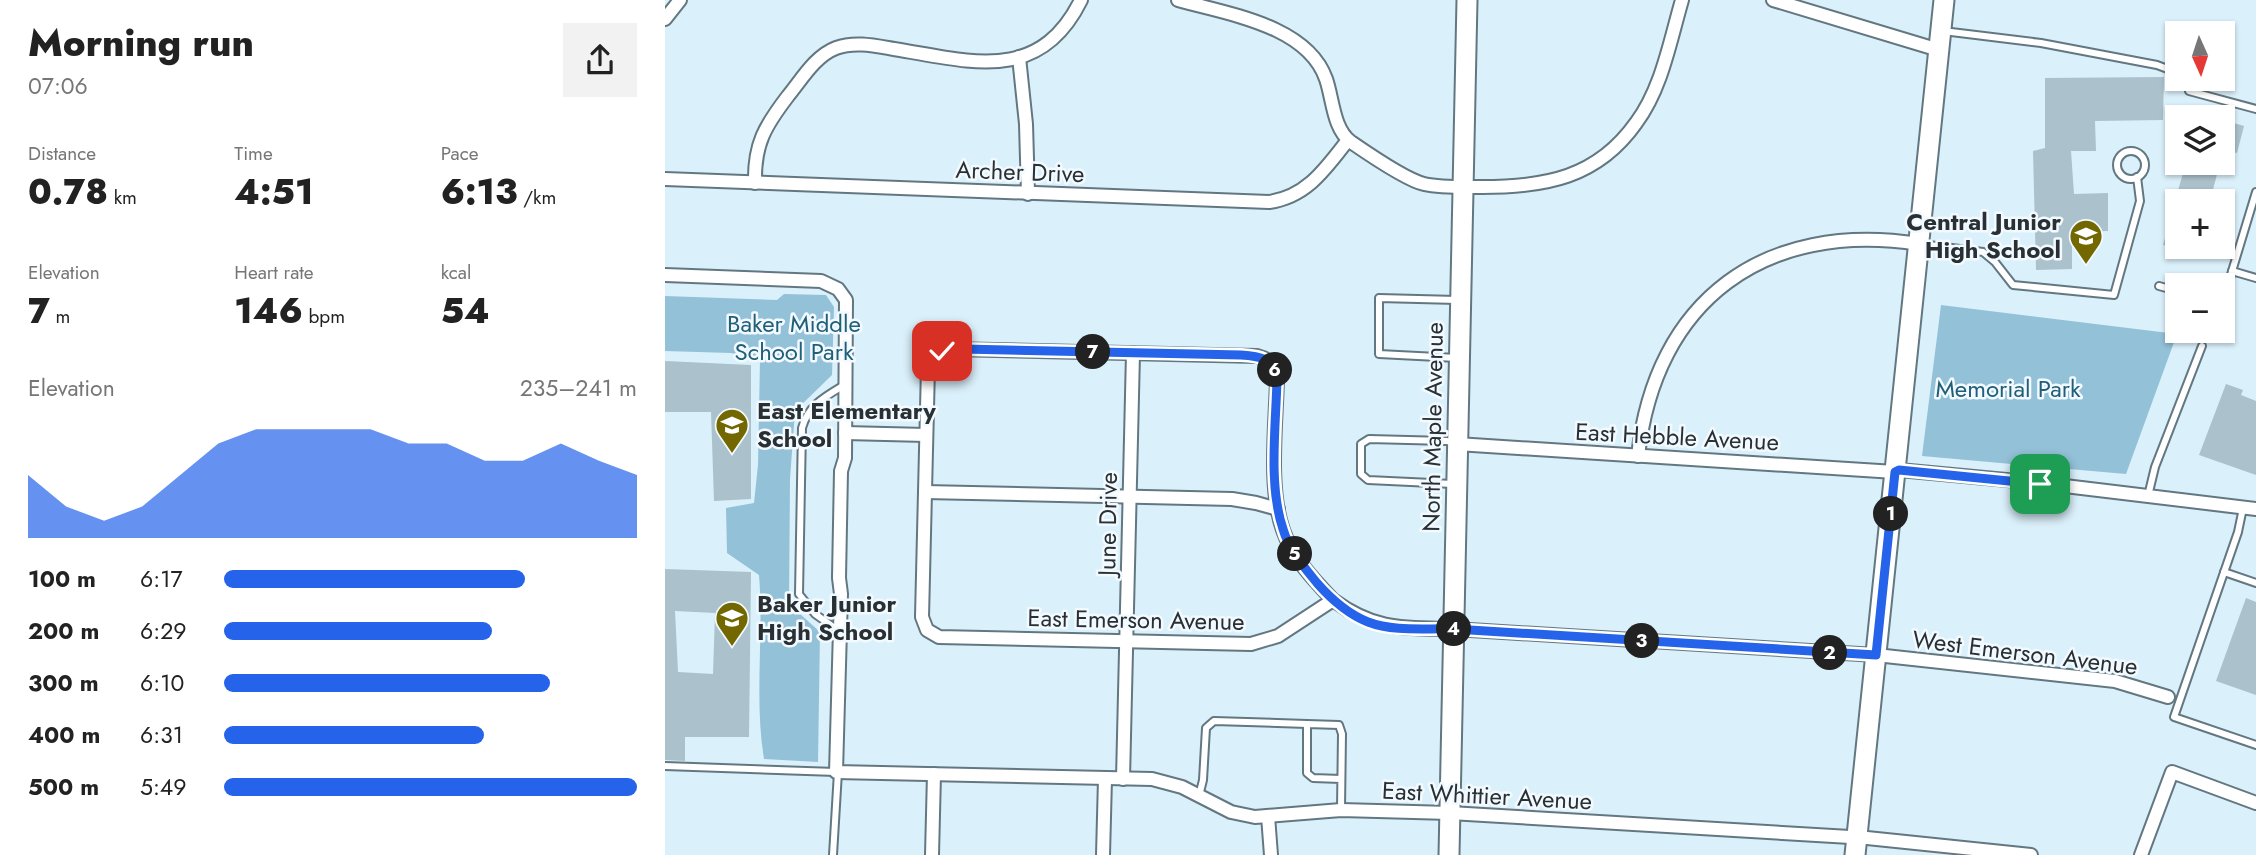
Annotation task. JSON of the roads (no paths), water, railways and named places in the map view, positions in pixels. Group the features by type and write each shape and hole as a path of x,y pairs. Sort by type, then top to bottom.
{"main road":[{"name":"North Maple Avenue","path":"1449,855 1467,0"},
{"path":"1856,847 1944,0"}],"street":[{"path":"665,19 680,0"},
{"path":"755,183 756,152 767,123 813,65 835,48 868,45 984,63 1019,57 1052,38 1069,20 1081,0"},
{"path":"1178,0 1270,27 1301,44 1321,68 1339,126 1348,140 1418,182 1463,187 1521,187 1553,182 1586,168 1616,146 1637,122 1654,92 1682,0"},
{"path":"1773,0 1939,50"},
{"path":"1019,57 1026,124 1028,194"},
{"name":"Archer Drive","path":"665,179 1275,201 1310,186 1348,140"},
{"path":"1638,456 1647,402 1665,355 1693,314 1728,282 1768,258 1815,243 1867,238 1919,244"},
{"path":"665,275 821,281 833,285 843,294 847,306 845,458 841,471 841,633 837,772 1104,779 1103,855"},
{"name":"East Emerson Avenue","path":"1278,509 1275,482 1277,379 1272,364 1257,356 950,349 935,355 928,367 922,617 927,629 933,634 963,638 1258,643 1278,636 1333,600"},
{"name":"June Drive","path":"1123,779 1133,353"},
{"path":"845,433 926,435"},
{"name":"East Hebble Avenue","path":"1457,444 1895,472 1899,470 2250,508"},
{"path":"925,492 1232,499 1278,509 1283,530 1301,564 1333,600 1350,612 1377,624 1401,628 1876,655"},
{"name":"West Emerson Avenue","path":"1876,655 2115,681 2168,697"},
{"path":"2141,855 2172,772 2256,803"},
{"path":"932,855 934,774"},
{"name":"East Whittier Avenue","path":"1104,779 1166,781 1241,815 1268,816 1341,810 1450,813 1856,847 2031,855"},
{"path":"1268,816 1271,855"}],"lane":[{"path":"1941,30 2041,43 2165,68"},
{"path":"2189,91 2256,109"},
{"path":"2131,151 2142,158 2143,171 2137,177 2124,177 2118,170 2117,161 2123,154 2131,151"},
{"path":"1919,244 1983,252 1995,262 2013,285 2114,295 2140,201 2137,177"},
{"path":"2256,192 2232,271 2256,278"},
{"path":"2159,286 2165,288"},
{"path":"1459,358 1379,354 1379,298 1461,300"},
{"path":"2148,496 2155,467 2202,346"},
{"path":"841,633 815,614 799,594 801,441 806,414 822,398 846,384"},
{"path":"1457,444 1447,441 1369,439 1361,444 1361,474 1367,480 1457,484"},
{"path":"2250,508 2238,532 2174,717 2256,746"},
{"path":"2224,572 2256,583"},
{"path":"1199,796 1203,780 1206,728 1214,721 1339,725 1342,734 1341,810"},
{"path":"1307,724 1307,773 1313,778 1341,779"},
{"path":"665,766 837,772 833,855"}],"place":[{"name":"Central Junior High School","path":"2086,266"},
{"name":"East Elementary School","path":"732,455"},
{"name":"Baker Junior High School","path":"732,648"}],"park label":[{"name":"Baker Middle School Park","path":"794,338"},
{"name":"Memorial Park","path":"2008,389"}]}
